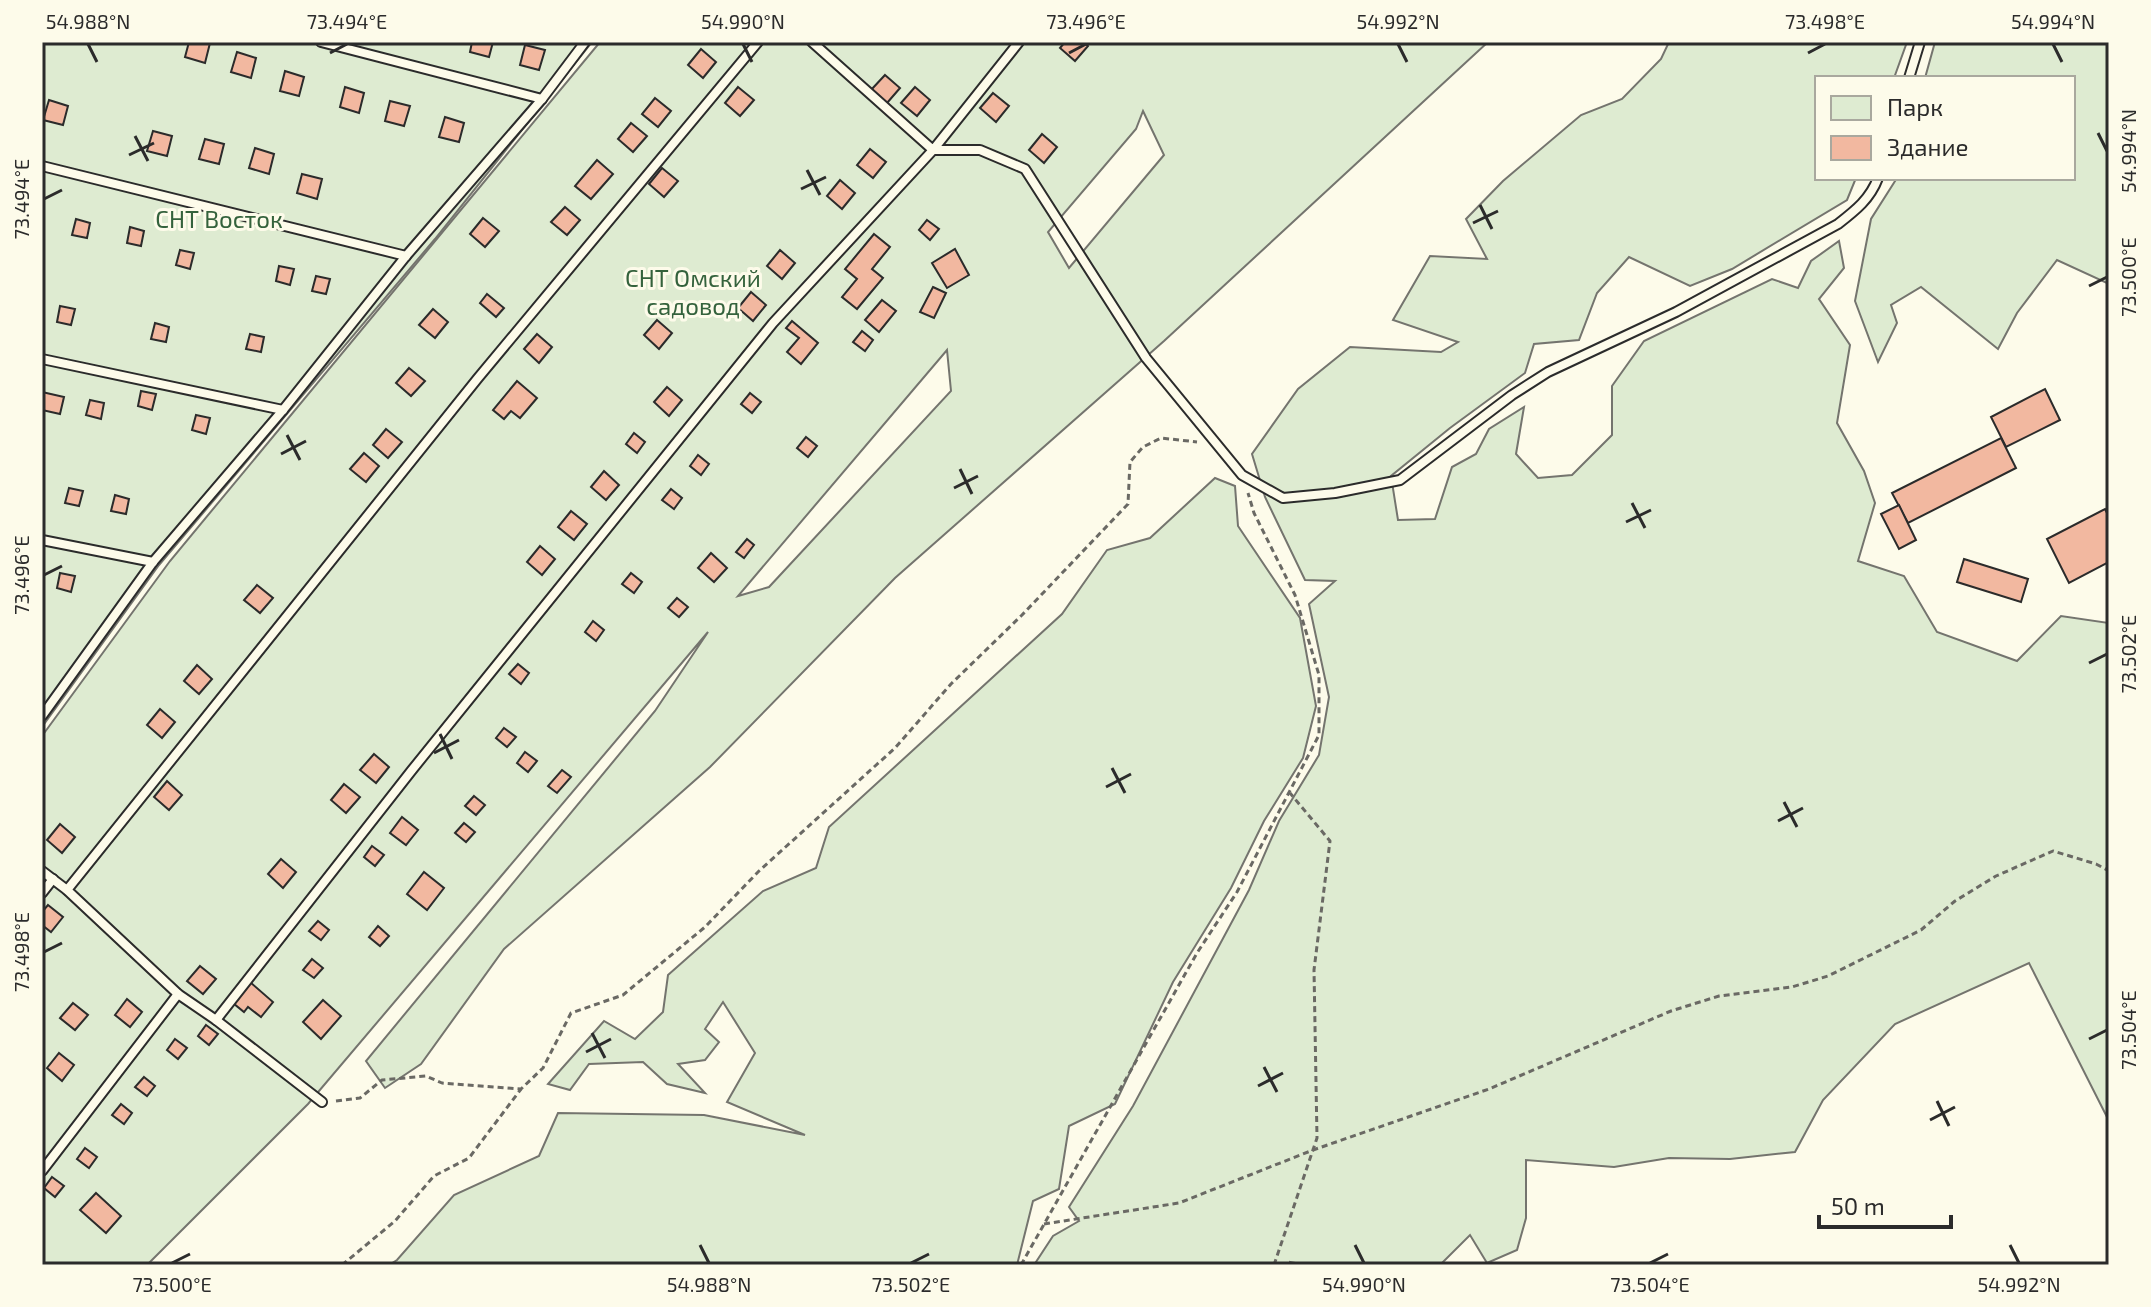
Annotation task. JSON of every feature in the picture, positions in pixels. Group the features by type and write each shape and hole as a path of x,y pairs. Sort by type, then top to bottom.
{"lane":[{"path":"321,42 542,99"},
{"path":"42,716 153,562 283,410 406,256 542,99 585,42"},
{"path":"67,890 468,390 758,42"},
{"path":"812,42 933,150 980,150 1025,169 1146,358 1242,475 1283,498 1335,493 1400,480 1512,395 1548,372 1676,312 1838,224 1862,206 1877,180"},
{"path":"216,1020 432,745 773,323 933,150 1019,42"},
{"path":"1910,76 1920,42"},
{"path":"42,166 406,256"},
{"path":"42,359 283,410"},
{"path":"42,540 153,562"},
{"path":"42,871 67,890 178,994 322,1102"},
{"path":"42,893 53,879"},
{"path":"42,1171 178,994"}],"path":[{"path":"342,1265 395,1221 434,1176 469,1158 521,1089 543,1068 571,1013 623,995 659,967 895,748 951,684 1128,504 1130,462 1143,447 1161,438 1217,444"},
{"path":"1021,1265 1197,953 1237,892 1319,735 1319,675 1295,595 1254,513 1242,475"},
{"path":"1274,1265 1317,1138 1314,970 1330,841 1290,793"},
{"path":"1044,1224 1179,1203 1313,1150 1489,1089 1671,1011 1719,996 1792,987 1828,976 1921,930 1955,901 1996,876 2053,851 2109,871"},
{"path":"322,1102 360,1098 382,1080 426,1076 442,1083 521,1089"}],"green space":[{"name":"СНТ Восток","path":"42,42 592,42 435,239 159,565 42,727"},
{"name":"СНТ Омский садовод","path":"600,42 1488,42 1164,341 895,578 710,767 504,949 421,1064 385,1088 366,1061 655,711 708,632 308,1104 147,1265 42,1265 42,736 170,561","holes":["1143,111 1164,155 1069,268 1048,232 1136,129","947,350 951,391 769,587 738,596"]},
{"path":"1669,42 1907,42 1895,76 1815,76 1815,180 1855,180 1847,200 1732,269 1690,286 1629,257 1597,293 1579,340 1534,344 1525,373 1391,476 1398,520 1435,519 1452,467 1476,454 1489,429 1524,407 1516,454 1538,478 1572,475 1612,435 1612,386 1644,341 1772,279 1798,288 1811,261 1839,241 1844,268 1819,299 1850,345 1837,423 1864,471 1875,503 1858,561 1904,576 1937,632 2017,661 2061,616 2109,623 2109,1121 2029,963 1895,1024 1823,1100 1795,1152 1730,1159 1669,1158 1614,1167 1526,1160 1526,1218 1517,1250 1487,1263 1470,1235 1440,1265 1306,1265 1290,1262 1290,1265 1034,1265 1053,1236 1079,1221 1069,1207 1133,1106 1249,890 1279,821 1319,755 1329,697 1309,604 1335,581 1305,580 1265,497 1252,454 1298,389 1350,347 1441,352 1458,342 1393,320 1430,256 1487,259 1466,219 1503,181 1581,115 1622,99 1661,59"},
{"path":"1935,42 2109,42 2109,284 2057,260 2017,313 1998,349 1921,287 1891,305 1897,323 1878,362 1855,301 1871,219 1896,180 2075,180 2075,76 1926,76"},
{"path":"1215,478 1235,486 1238,526 1300,618 1316,706 1303,758 1264,821 1231,888 1173,982 1115,1104 1069,1126 1059,1189 1033,1201 1017,1265 389,1265 397,1260 454,1195 539,1156 558,1113 704,1115 805,1135 727,1102 755,1053 723,1002 705,1029 719,1042 705,1060 678,1064 705,1093 667,1084 643,1062 589,1064 570,1090 548,1084 604,1021 635,1039 663,1012 668,975 763,891 816,868 829,827 1062,614 1107,550 1150,538"}],"building":[{"path":"189,42 210,43 205,63 185,57"},
{"path":"472,42 493,42 489,57 470,52"},
{"path":"1065,42 1084,42 1088,46 1075,61 1060,48"},
{"path":"525,45 545,50 539,70 520,65"},
{"path":"701,49 716,62 703,78 688,65"},
{"path":"237,52 256,58 251,78 231,72"},
{"path":"285,71 304,77 299,96 280,91"},
{"path":"885,75 900,88 887,103 871,90"},
{"path":"345,87 364,93 359,113 340,107"},
{"path":"738,87 754,100 740,116 725,103"},
{"path":"915,87 930,100 917,116 901,103"},
{"path":"993,93 1009,106 996,122 980,108"},
{"path":"655,98 671,111 658,127 642,114"},
{"path":"49,100 68,106 63,125 43,120"},
{"path":"390,101 410,106 404,126 385,121"},
{"path":"445,117 464,123 459,142 439,137"},
{"path":"631,123 647,136 633,152 618,139"},
{"path":"153,131 172,136 167,156 147,151"},
{"path":"1042,134 1057,147 1044,163 1029,150"},
{"path":"205,139 224,144 219,164 199,159"},
{"path":"255,148 274,154 269,174 249,168"},
{"path":"870,149 886,162 873,178 857,165"},
{"path":"597,160 613,174 591,199 575,186"},
{"path":"662,168 678,181 664,197 649,184"},
{"path":"302,174 322,179 317,199 297,193"},
{"path":"840,180 855,193 842,209 827,196"},
{"path":"565,207 580,220 567,235 551,222"},
{"path":"483,218 499,231 485,247 470,234"},
{"path":"76,219 90,223 87,238 72,235"},
{"path":"927,220 939,229 930,240 919,230"},
{"path":"130,227 144,231 141,246 127,243"},
{"path":"874,234 890,247 872,269 883,278 857,309 842,297 857,279 845,269"},
{"path":"955,249 969,275 947,288 932,263"},
{"path":"180,250 194,253 190,269 176,265"},
{"path":"780,250 795,263 782,279 767,266"},
{"path":"279,266 294,269 290,285 276,281"},
{"path":"316,276 330,279 326,294 312,291"},
{"path":"933,287 946,293 934,318 920,312"},
{"path":"751,292 766,305 753,321 738,308"},
{"path":"487,294 504,308 496,317 480,303"},
{"path":"882,300 896,311 879,332 865,320"},
{"path":"60,306 75,309 71,325 57,322"},
{"path":"433,309 448,322 435,338 419,325"},
{"path":"657,320 672,333 659,349 644,335"},
{"path":"792,321 818,343 801,364 787,352 799,338 786,328"},
{"path":"155,323 169,327 166,342 151,339"},
{"path":"862,331 873,340 865,351 853,342"},
{"path":"250,334 264,337 261,352 246,349"},
{"path":"537,334 552,347 539,363 524,349"},
{"path":"409,368 425,381 411,396 396,383"},
{"path":"517,381 537,398 520,418 511,411 504,419 493,410"},
{"path":"667,387 682,400 669,416 654,402"},
{"path":"2045,389 2060,420 2006,447 1991,417"},
{"path":"141,391 156,394 152,410 138,406"},
{"path":"42,392 64,397 60,414 42,410"},
{"path":"750,393 761,402 752,413 741,404"},
{"path":"90,400 104,403 101,419 86,415"},
{"path":"196,415 210,418 206,434 192,430"},
{"path":"386,429 402,442 388,458 373,445"},
{"path":"634,433 645,442 637,453 626,444"},
{"path":"806,437 817,446 808,457 797,448"},
{"path":"2001,438 2016,468 1908,523 1892,493"},
{"path":"364,453 379,466 366,482 350,469"},
{"path":"698,455 709,464 701,475 690,466"},
{"path":"604,471 619,485 606,500 591,487"},
{"path":"69,488 83,491 79,506 65,503"},
{"path":"671,489 682,498 674,509 662,500"},
{"path":"115,495 129,499 126,514 111,511"},
{"path":"1899,505 1916,540 1899,549 1881,514"},
{"path":"2105,509 2109,517 2109,562 2069,583 2047,539"},
{"path":"571,511 587,524 574,540 558,527"},
{"path":"747,539 754,545 744,558 736,552"},
{"path":"540,546 555,559 542,575 527,562"},
{"path":"711,553 727,568 714,582 698,568"},
{"path":"1964,559 2028,579 2021,602 1957,582"},
{"path":"60,573 75,576 71,592 57,588"},
{"path":"631,573 642,582 634,593 622,584"},
{"path":"257,585 273,598 260,613 244,600"},
{"path":"677,598 688,607 679,617 668,608"},
{"path":"593,621 604,630 596,641 585,632"},
{"path":"518,664 529,673 521,684 509,674"},
{"path":"197,665 212,679 199,694 184,681"},
{"path":"160,709 175,722 162,738 147,725"},
{"path":"504,728 516,737 507,747 496,738"},
{"path":"525,752 537,761 528,772 517,763"},
{"path":"374,754 389,767 376,783 360,770"},
{"path":"562,770 571,777 557,793 548,786"},
{"path":"167,781 182,795 169,810 154,797"},
{"path":"344,784 360,797 346,813 331,800"},
{"path":"474,796 485,805 476,815 465,806"},
{"path":"402,817 418,830 406,845 390,833"},
{"path":"464,823 475,832 466,842 455,833"},
{"path":"60,824 75,837 62,853 47,840"},
{"path":"372,846 384,855 375,866 364,857"},
{"path":"281,859 296,872 283,888 268,874"},
{"path":"424,872 444,888 427,910 407,894"},
{"path":"48,905 63,917 51,932 42,925 42,912"},
{"path":"318,921 329,930 321,940 309,931"},
{"path":"378,926 389,936 380,946 369,937"},
{"path":"312,959 323,968 314,978 303,970"},
{"path":"200,966 216,979 203,994 187,981"},
{"path":"250,982 273,1002 261,1017 248,1007 244,1012 233,1003"},
{"path":"127,999 142,1012 130,1027 115,1015"},
{"path":"323,1000 341,1016 321,1039 303,1022"},
{"path":"73,1003 88,1015 75,1030 60,1018"},
{"path":"206,1025 218,1034 209,1045 198,1036"},
{"path":"175,1039 187,1048 178,1059 167,1050"},
{"path":"59,1053 74,1065 62,1081 47,1068"},
{"path":"144,1077 155,1086 147,1096 135,1087"},
{"path":"121,1104 132,1113 124,1124 112,1115"},
{"path":"85,1148 97,1157 89,1168 77,1159"},
{"path":"52,1177 64,1186 55,1197 44,1188"},
{"path":"96,1193 121,1216 106,1233 80,1210"}]}
